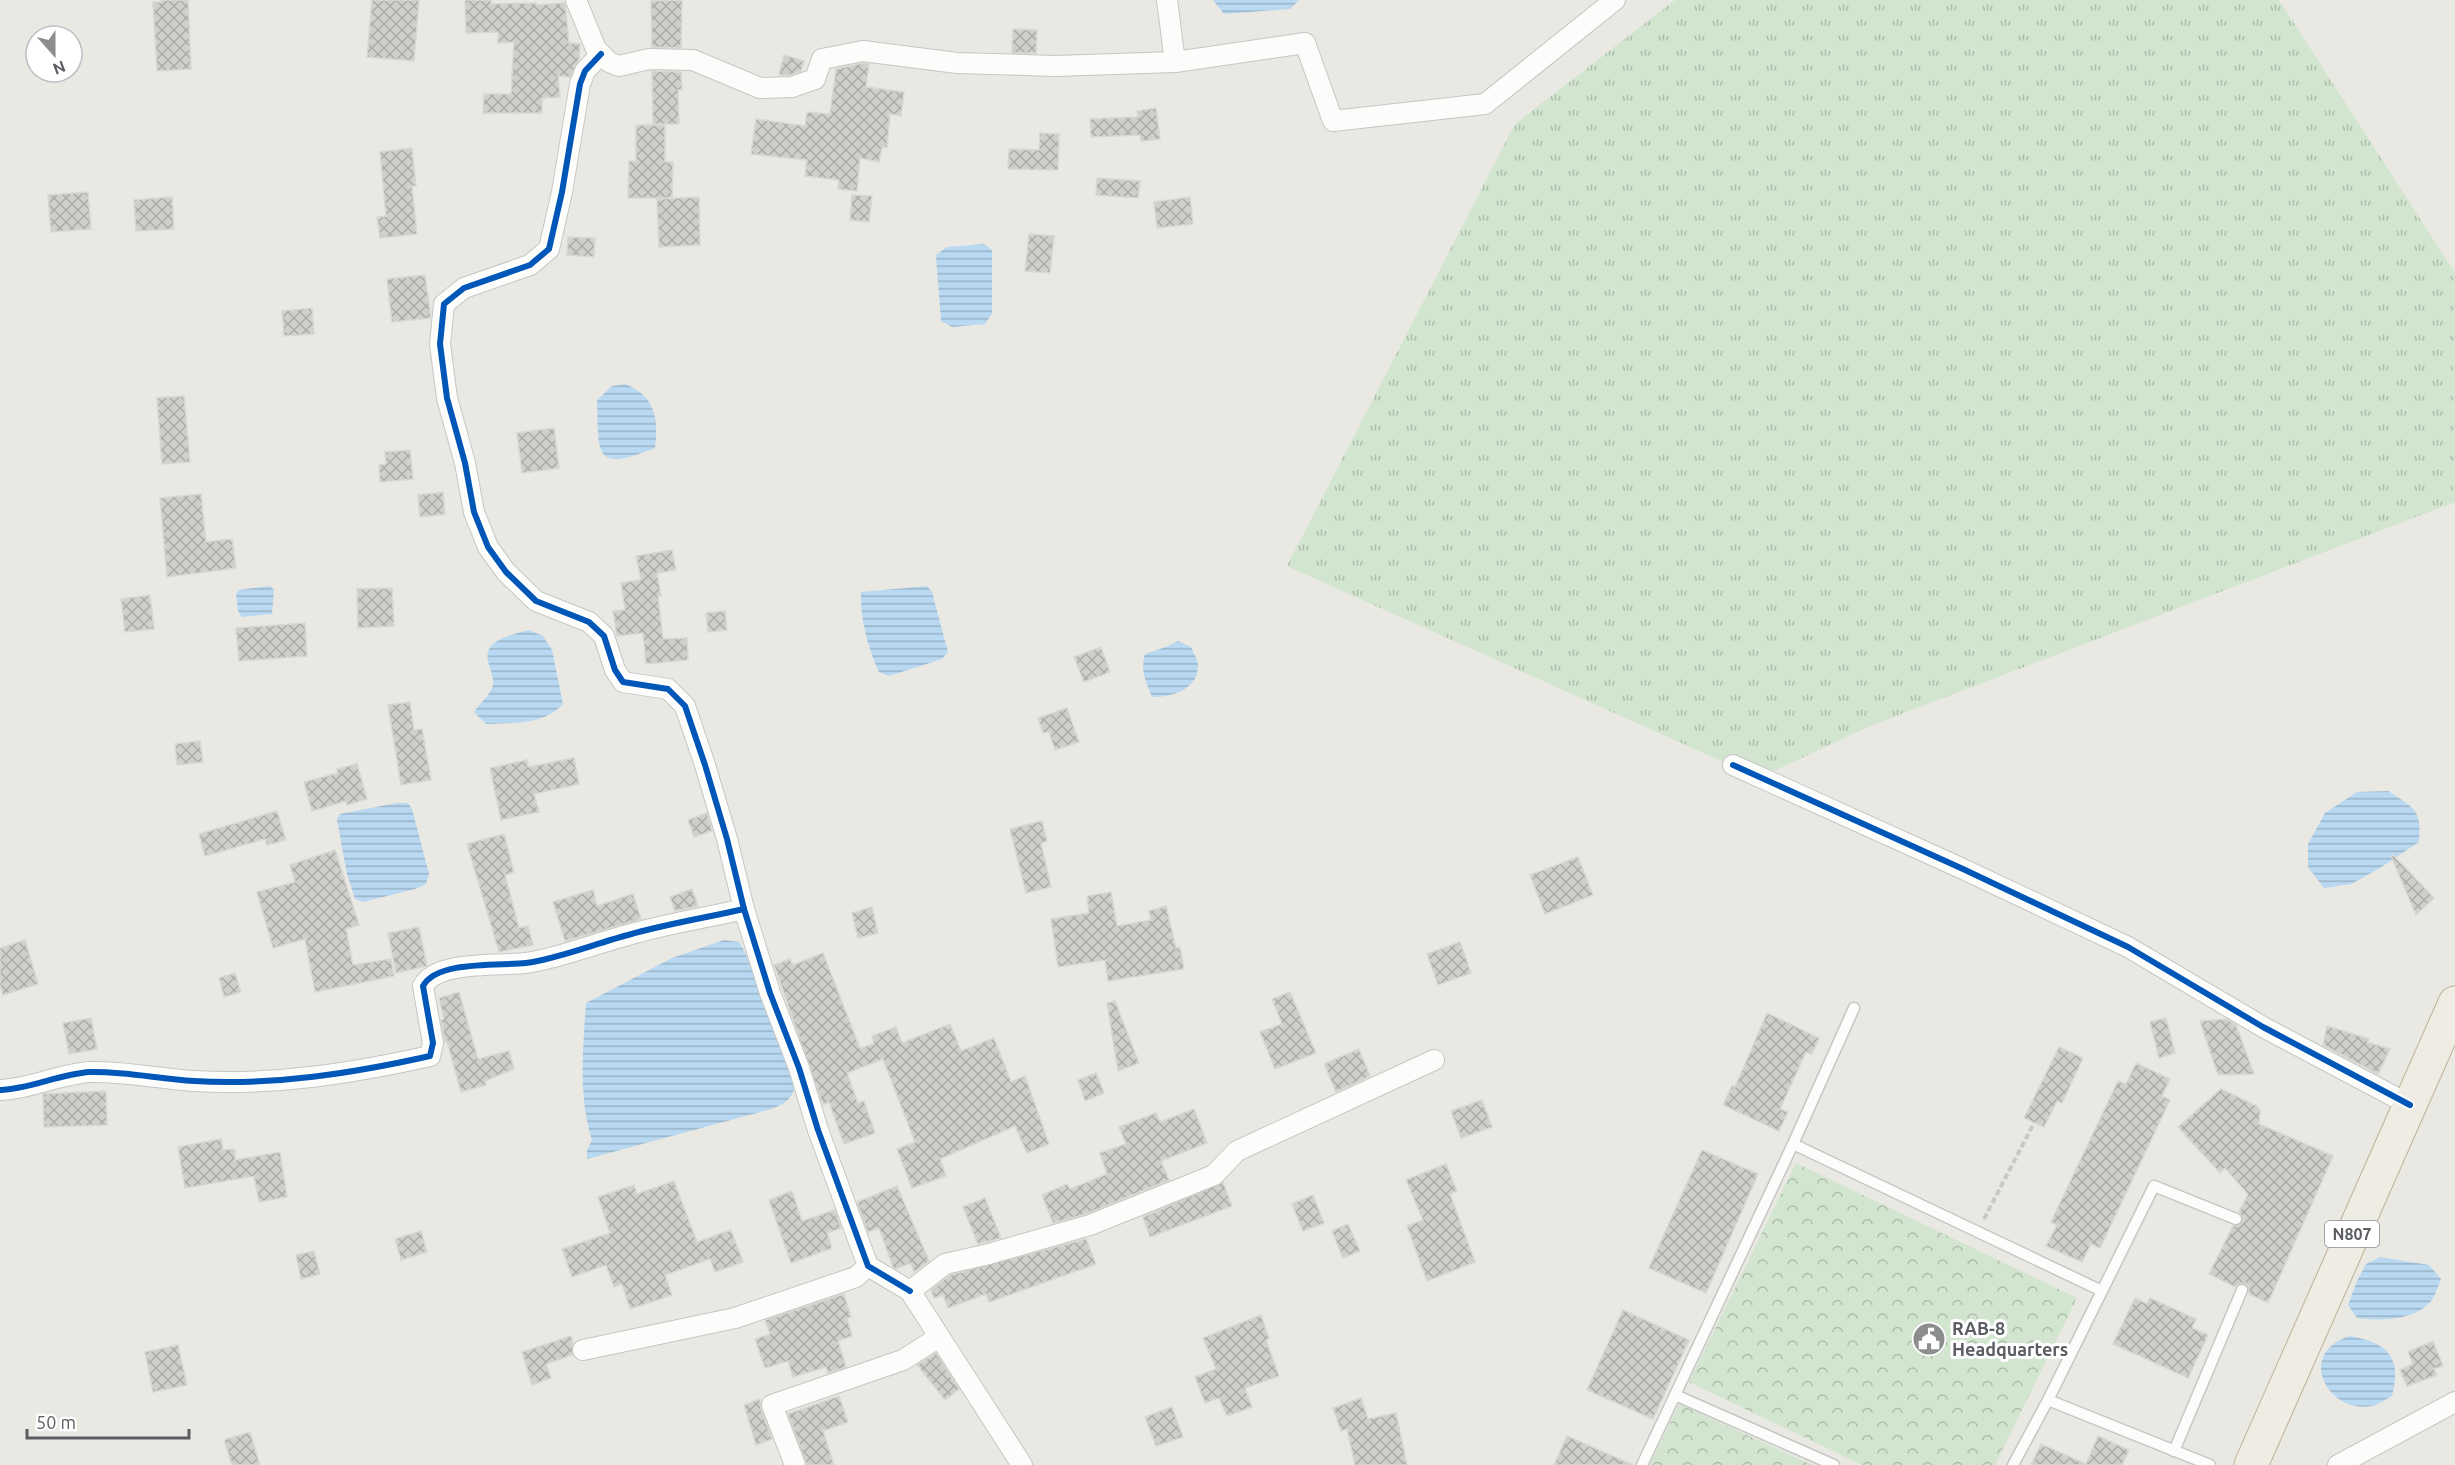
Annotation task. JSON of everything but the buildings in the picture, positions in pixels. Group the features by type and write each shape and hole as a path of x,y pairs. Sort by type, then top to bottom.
{"highway":[{"name":"N807","path":"2251,1465 2410,1105 2448,1032 2455,1004"}],"street":[{"path":"576,0 588,34 609,62 619,66 649,58 693,60 760,88 792,87 815,79 822,59 863,51 957,63 1055,66 1175,62 1305,43 1333,121 1485,104 1615,0"},
{"path":"1167,0 1175,62"},
{"path":"601,54 585,71 580,84 562,192 549,249 530,265 464,288 444,304 440,344 447,398 465,463 474,512 488,547 506,573 536,601 589,622 604,636 615,670 623,682 668,689 685,706 727,839 744,909 770,993 868,1266 910,1291 1022,1465"},
{"path":"1733,765 1963,868 2128,947 2263,1027 2410,1105"},
{"path":"0,1090 15,1089 86,1072 125,1072 194,1081 302,1079 411,1061 430,1056 432,1051 433,1043 423,986 426,980 435,975 454,968 528,963 643,931 744,909"},
{"path":"910,1291 945,1263 989,1254 1090,1225 1214,1175 1237,1151 1434,1060"},
{"path":"583,1350 735,1318 856,1277 868,1266"},
{"path":"795,1465 772,1405 903,1360 939,1337"},
{"path":"2338,1465 2455,1402"}],"lane":[{"path":"1642,1465 1793,1144 1854,1008"},
{"path":"1793,1144 2102,1291"},
{"path":"2013,1465 2048,1400 2154,1186 2236,1219"},
{"path":"2174,1450 2242,1290"},
{"path":"1675,1395 1834,1465"},
{"path":"2048,1400 2210,1465"}],"path":[{"path":"1978,1231 2034,1122"}],"green space":[{"path":"1675,0 2279,0 2455,273 2455,502 1870,726 1759,778 1287,566 1515,124"},
{"path":"1796,1163 2077,1298 1995,1465 1862,1465 1689,1382"},
{"path":"1679,1404 1812,1465 1650,1465"}],"water":[{"path":"1213,0 1299,0 1290,9 1224,14"},
{"path":"984,244 992,250 992,314 985,324 952,327 941,321 936,255 947,247"},
{"path":"625,384 643,395 653,409 656,427 655,448 620,459 610,458 604,454 600,446 597,400 612,386"},
{"path":"270,586 274,590 272,614 242,617 238,611 236,594 239,590"},
{"path":"927,586 932,592 948,652 942,659 889,676 879,672 866,633 861,592"},
{"path":"529,630 543,636 552,650 563,704 555,711 537,719 517,723 486,724 474,712 493,685 488,661 490,648 501,639"},
{"path":"1178,641 1191,647 1196,658 1198,665 1194,681 1189,686 1168,696 1152,697 1143,671 1145,654"},
{"path":"2388,791 2414,810 2419,822 2419,842 2351,884 2324,888 2308,867 2308,844 2325,813 2357,792"},
{"path":"408,803 412,809 429,874 426,884 363,902 355,899 347,874 337,820 340,814"},
{"path":"724,940 739,942 745,952 795,1085 790,1098 771,1109 587,1159 587,1150 592,1140 583,1089 586,1003 672,958"},
{"path":"2380,1257 2429,1265 2441,1279 2431,1301 2424,1308 2416,1313 2396,1318 2357,1318 2348,1305 2357,1281 2366,1264"},
{"path":"2350,1336 2374,1343 2389,1354 2395,1371 2392,1396 2371,1406 2355,1406 2342,1401 2331,1392 2324,1380 2321,1368 2324,1355 2333,1344"}],"cycle path":[{"path":"601,54 585,71 580,84 562,192 549,249 530,265 464,288 444,304 440,344 447,398 465,463 474,512 488,547 506,572 536,601 589,622 604,636 615,670 623,682 668,689 685,706 727,839 744,909 770,993 799,1068 818,1130 868,1266 910,1291"},
{"path":"1733,765 2128,947 2263,1027 2410,1105"},
{"path":"0,1090 90,1072 194,1081 283,1080 343,1073 430,1056 433,1043 423,986 430,978 441,972 470,966 538,961 642,931 744,909"}],"place":[{"name":"RAB-8 Headquarters","path":"1929,1339"}]}
